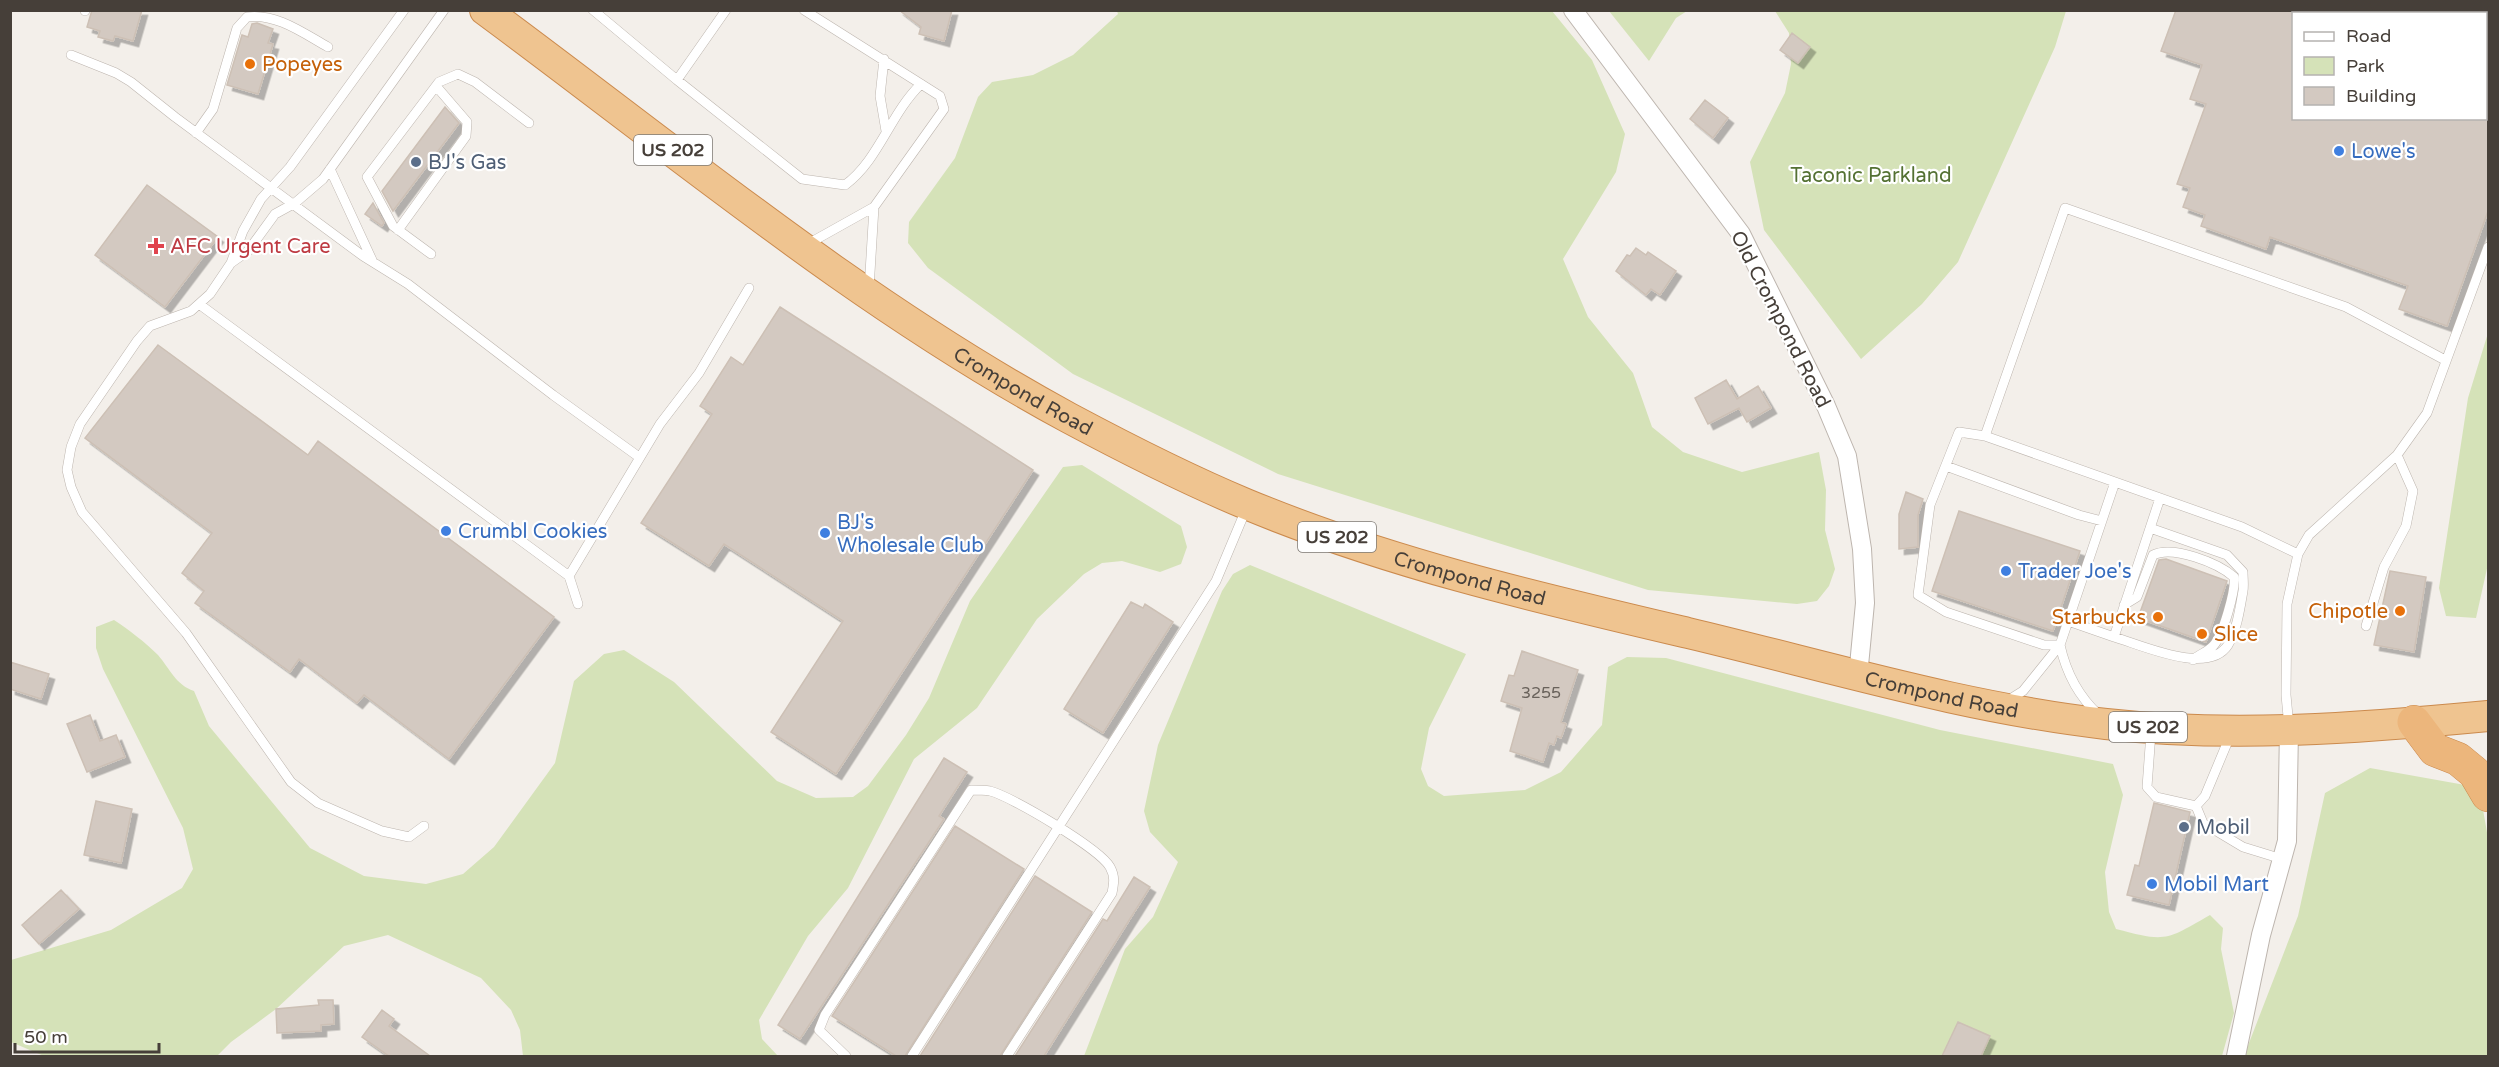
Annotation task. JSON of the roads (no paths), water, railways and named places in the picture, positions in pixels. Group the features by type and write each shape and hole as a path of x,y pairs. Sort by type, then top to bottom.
{"highway":[{"name":"Crompond Road","path":"485,10 869,295 1005,381 1066,416 1248,505 1379,550 1508,589 1858,676 1943,696 2000,706 2109,724 2232,731 2289,730 2488,716"},
{"path":"2414,722 2435,750 2458,759 2475,773 2488,795"}],"street":[{"name":"Old Crompond Road","path":"1573,10 1741,234 1827,405 1846,456 1862,549 1865,603 1858,676"},
{"path":"2236,1056 2261,935 2286,841 2289,730"}],"lane":[{"path":"404,10 273,189 261,199 243,231 231,263 210,294 191,311 169,321 150,326 137,341 80,424 71,447 67,470 71,487 82,512 186,633 291,782 318,803 382,831 409,837 424,826"},
{"path":"231,263 248,250 275,214 295,203 323,179 444,10"},
{"path":"593,10 802,179 844,185 862,172 905,100 921,84"},
{"path":"802,247 874,207 944,109 940,96 804,10"},
{"path":"677,80 725,11"},
{"path":"196,133 213,110 237,28 247,17 262,15 295,28 328,47"},
{"path":"71,55 116,73 372,262 408,284 553,395 639,457"},
{"path":"884,59 880,96 886,131"},
{"path":"431,254 393,226 367,177 436,86 458,74 475,82 529,123"},
{"path":"399,230 466,136 467,122 436,86"},
{"path":"330,169 372,262"},
{"path":"869,295 874,207"},
{"path":"1985,436 2065,208 2346,308 2445,360"},
{"path":"2289,730 2286,695 2287,604 2298,554 2309,535 2397,455 2427,413 2488,247"},
{"path":"569,576 639,457 660,424 699,373 749,288"},
{"path":"199,304 569,576 578,604"},
{"path":"2060,645 2044,645 1946,612 1918,595 1930,505 1959,432 1985,436 2242,527 2298,554"},
{"path":"2366,626 2384,567 2406,526 2413,491 2397,455"},
{"path":"1946,466 2079,515 2102,521"},
{"path":"2000,706 2023,691 2060,645 2115,482"},
{"path":"2114,637 2160,498"},
{"path":"912,1056 1216,581 1248,505"},
{"path":"2068,621 2193,660 2219,654 2227,646 2244,589 2243,572 2228,555 2150,528"},
{"path":"2124,605 2136,597 2153,555 2163,550 2173,551 2226,570 2234,577 2236,588 2219,635 2213,646 2193,660"},
{"path":"2060,645 2065,666 2081,696 2109,724"},
{"path":"2151,728 2147,787 2156,797 2196,806"},
{"path":"2196,806 2205,795 2232,731"},
{"path":"846,1056 819,1030 825,1015 971,790 989,791 1009,798 1059,827 1109,864 1115,879 1112,893 1007,1056"},
{"path":"2196,806 2203,823 2243,847 2282,859"}],"place":[{"name":"Popeyes","path":"250,64"},
{"name":"Lowe's","path":"2339,151"},
{"name":"BJ's Gas","path":"416,162"},
{"name":"AFC Urgent Care","path":"156,246"},
{"name":"Crumbl Cookies","path":"446,531"},
{"name":"BJ's Wholesale Club","path":"825,533"},
{"name":"Trader Joe's","path":"2006,571"},
{"name":"Chipotle","path":"2400,611"},
{"name":"Starbucks","path":"2158,617"},
{"name":"Slice","path":"2202,634"},
{"name":"Mobil","path":"2184,827"},
{"name":"Mobil Mart","path":"2152,884"}],"park label":[{"name":"Taconic Parkland","path":"1871,175"}]}
